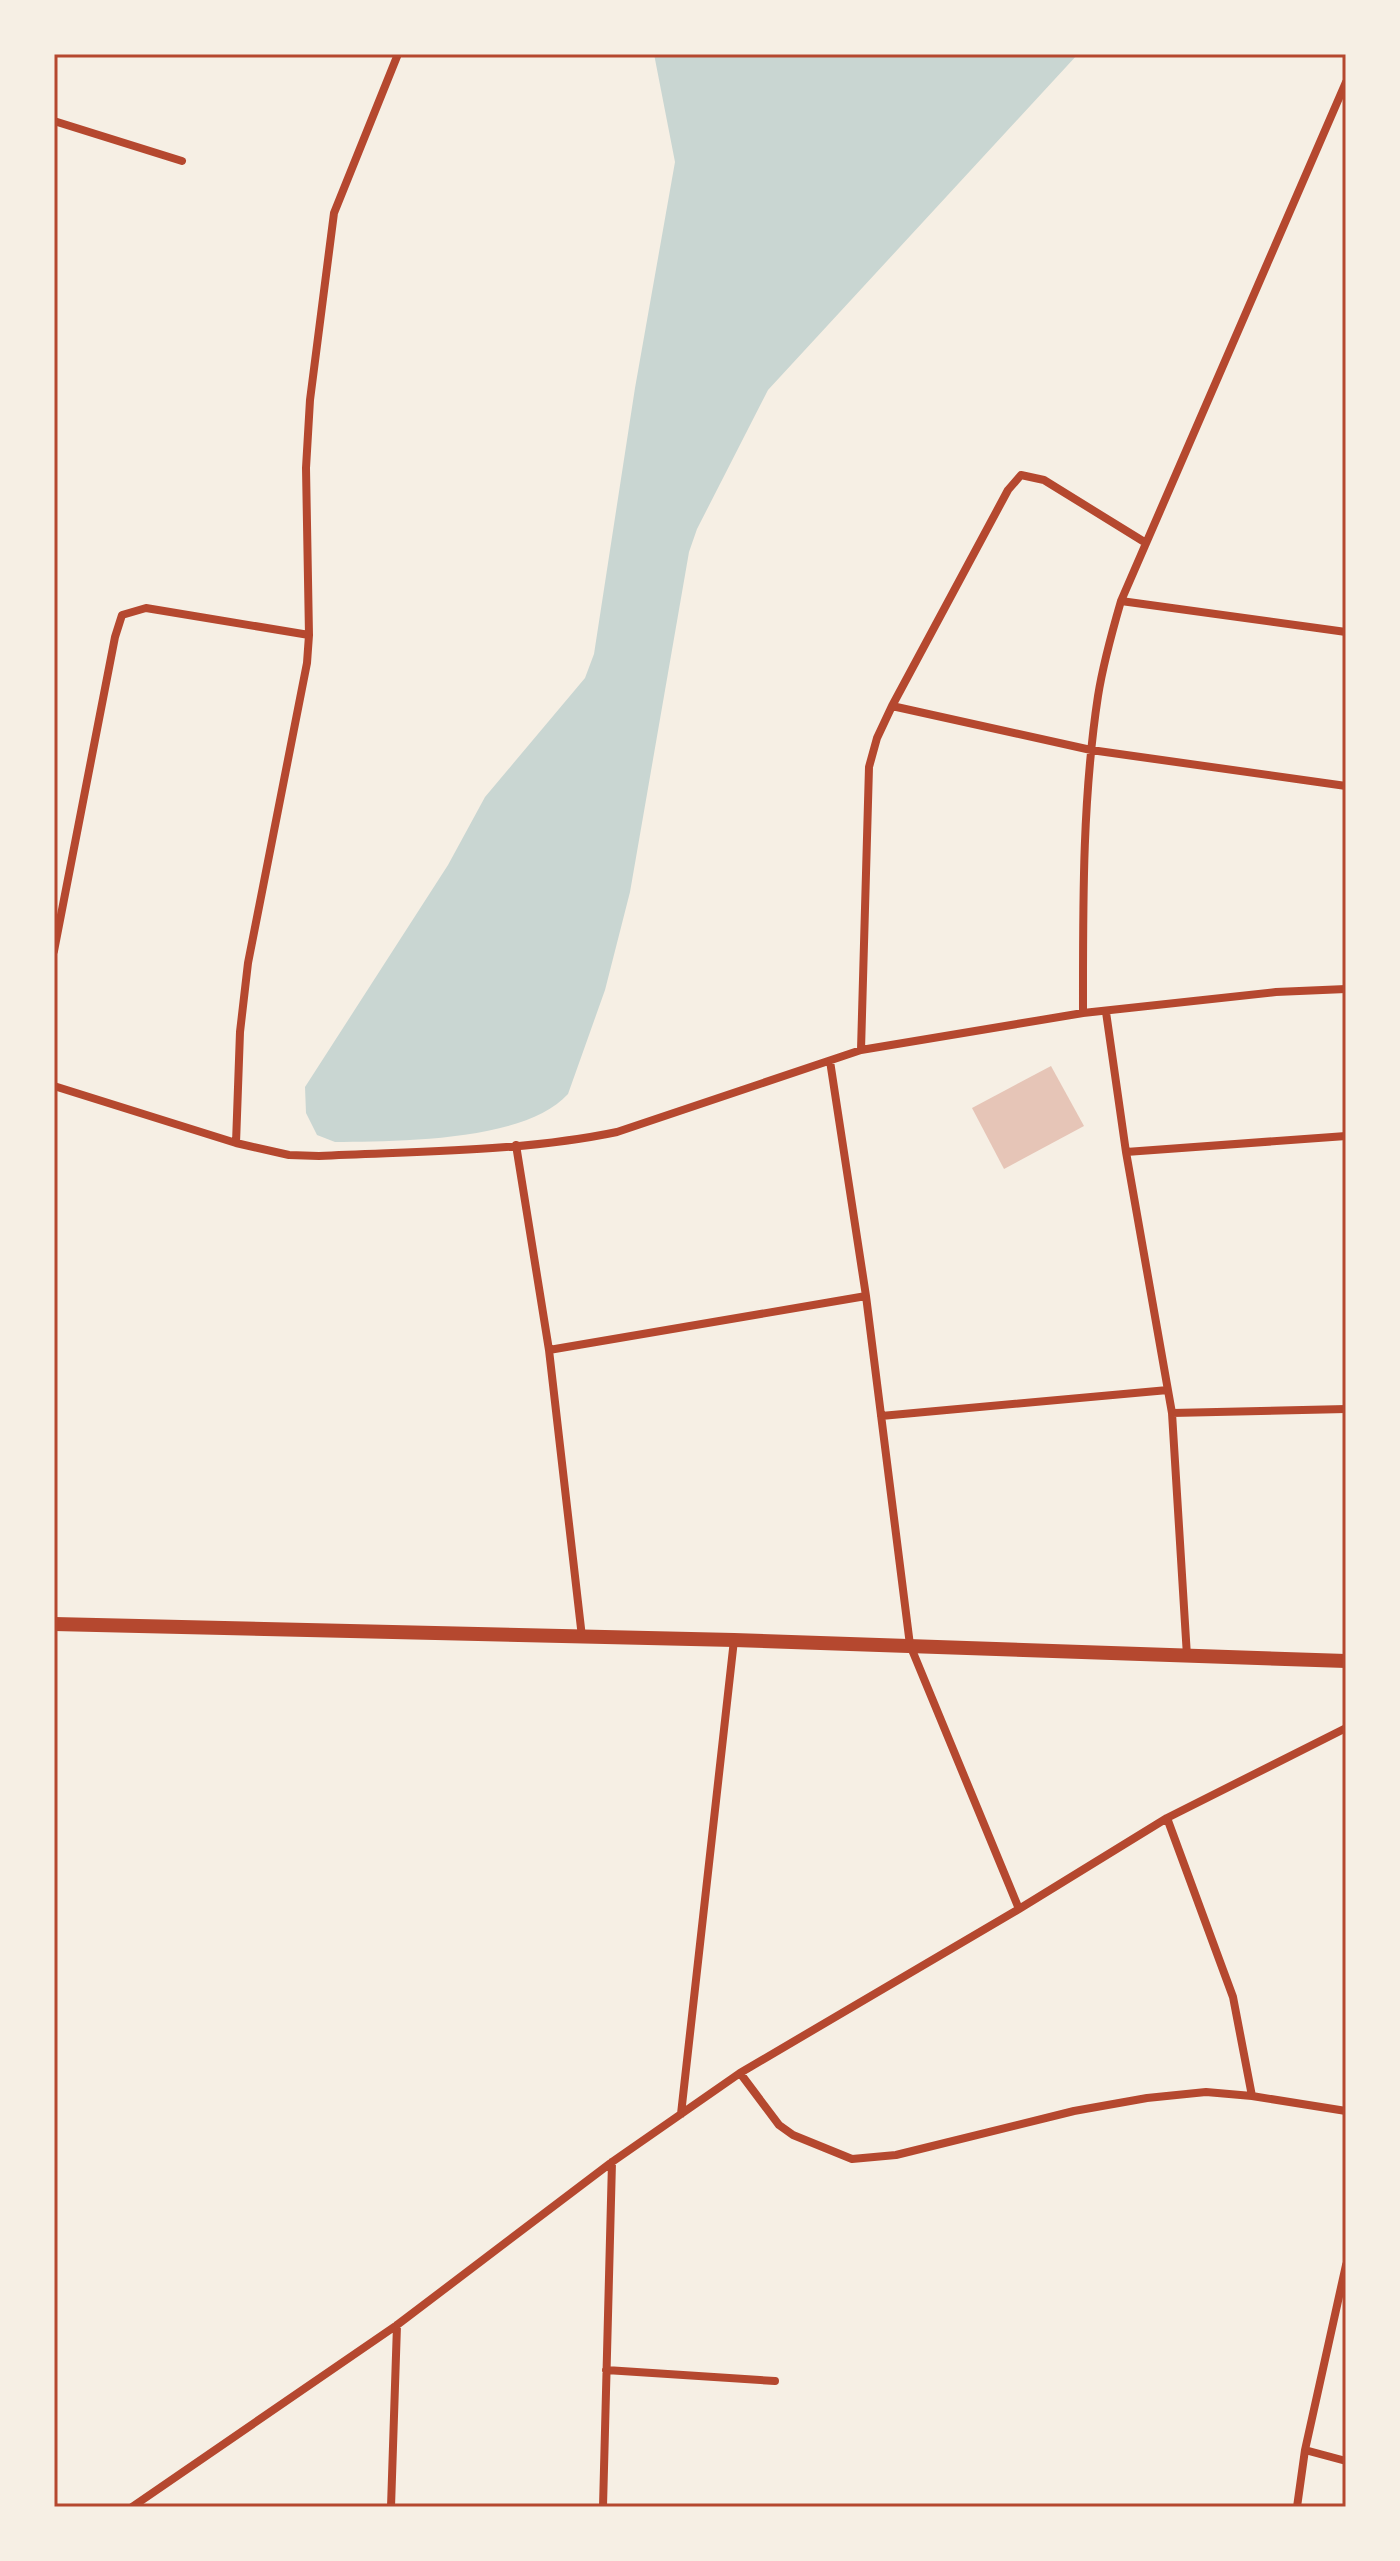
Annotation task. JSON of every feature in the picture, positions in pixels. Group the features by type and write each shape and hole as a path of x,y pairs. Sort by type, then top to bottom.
{"street":[{"path":"236,1143 240,1032 248,963 307,663 306,468 310,400 334,213 398,54"},
{"path":"1083,1013 1083,886 1091,750 1102,671 1121,601 1346,84"},
{"path":"54,121 182,161"},
{"path":"861,1050 869,767 877,738 892,706 1008,490 1021,475 1044,480 1146,543"},
{"path":"1121,601 1346,632"},
{"path":"54,951 115,637 122,615 146,608 309,635"},
{"path":"892,706 1091,750 1346,786"},
{"path":"54,1086 236,1143 289,1155 516,1145 580,1140 617,1132 861,1050 1083,1013 1276,992 1346,989"},
{"path":"1106,1012 1126,1152 1172,1413 1187,1656"},
{"path":"830,1061 866,1296 910,1645 1019,1909"},
{"path":"1126,1152 1346,1136"},
{"path":"516,1145 549,1350 582,1637"},
{"path":"549,1350 866,1296"},
{"path":"881,1416 1168,1390"},
{"path":"1172,1413 1346,1409"},
{"path":"54,1624 910,1645 1346,1661"},
{"path":"681,2114 734,1640"},
{"path":"132,2507 397,2325 612,2162 740,2073 1167,1818 1346,1728"},
{"path":"1167,1818 1233,1997 1252,2096"},
{"path":"740,2073 779,2125 793,2135 852,2159 896,2155 1015,2124 1147,2098 1206,2092 1346,2111"},
{"path":"603,2507 612,2162"},
{"path":"1297,2507 1305,2450 1346,2265"},
{"path":"391,2507 397,2325"},
{"path":"606,2370 775,2381"},
{"path":"1305,2450 1346,2461"}],"shaded area":[{"path":"654,54 1078,54 768,390 697,529 689,552 630,892 605,990 568,1094 548,1110 522,1122 492,1130 425,1139 335,1142 317,1135 306,1113 305,1087 448,865 485,797 585,678 594,654 635,388 675,162"}],"building":[{"path":"1051,1066 1084,1126 1004,1169 972,1108"}]}
